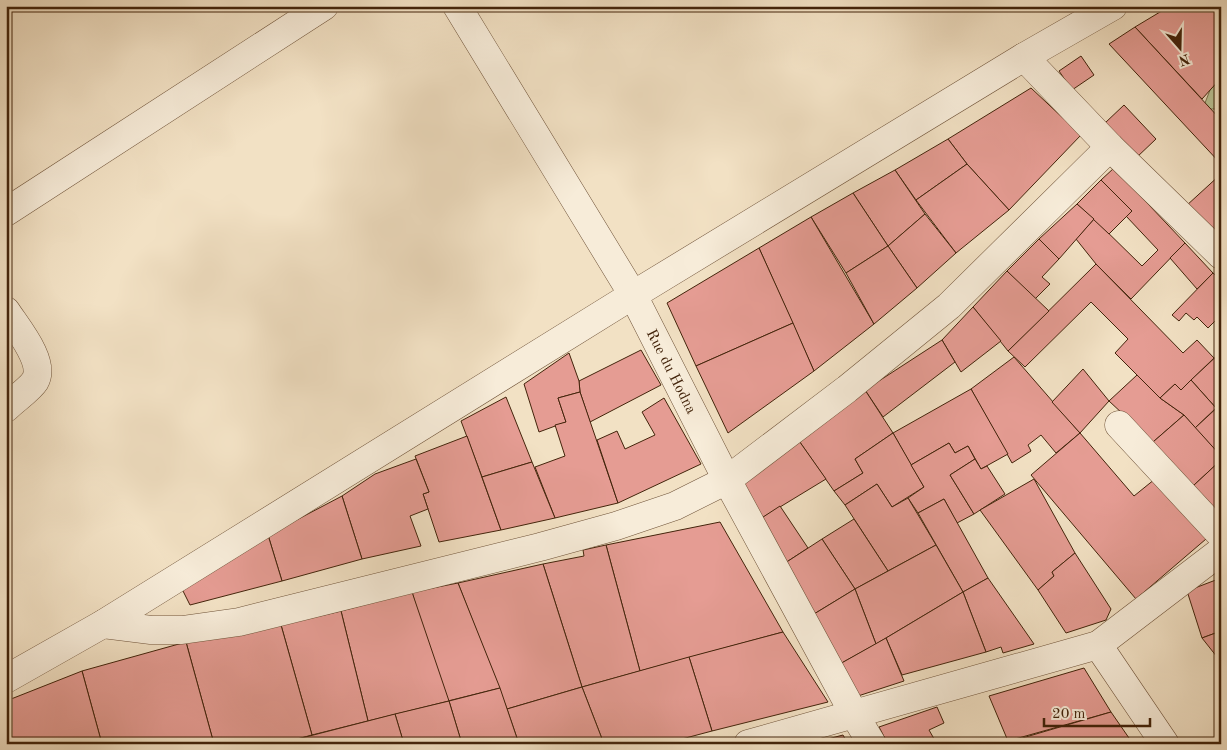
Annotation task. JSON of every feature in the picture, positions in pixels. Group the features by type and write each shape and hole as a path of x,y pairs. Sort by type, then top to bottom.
{"street":[{"path":"6,212 324,6"},
{"name":"Rue du Hodna","path":"457,6 633,295 727,480 872,744"},
{"path":"6,679 102,624 633,295 1024,57 1113,6"},
{"path":"1024,57 1110,147 1221,255"},
{"path":"102,624 151,630 182,630 239,622 616,526 675,506 727,480 847,389 949,306 1110,147"},
{"path":"6,311 37,360 39,371 35,382 6,408"},
{"path":"1119,424 1221,535"},
{"path":"748,744 1098,645 1221,551"},
{"path":"1098,645 1165,744"}],"green space":[{"path":"1221,78 1221,109 1211,109 1205,103 1210,90"}],"building":[{"path":"1170,6 1221,6 1221,78 1202,99 1135,27"},
{"path":"1135,27 1221,120 1221,164 1109,44"},
{"path":"1081,56 1094,75 1072,90 1059,71"},
{"path":"1031,88 1081,135 1009,210 967,164 948,139"},
{"path":"1124,105 1156,139 1136,158 1105,123"},
{"path":"948,139 967,164 916,200 895,170"},
{"path":"967,164 1009,210 956,253 916,200"},
{"path":"1114,168 1185,243 1131,299 1096,264 1076,239 1094,219 1142,266 1158,250 1126,216 1132,211 1101,180"},
{"path":"895,170 925,214 888,246 853,193"},
{"path":"1221,174 1221,243 1186,206"},
{"path":"1101,180 1132,211 1109,234 1077,204"},
{"path":"853,193 888,246 846,273 811,217"},
{"path":"1077,204 1094,219 1059,259 1039,239"},
{"path":"925,214 956,253 917,288 888,246"},
{"path":"811,217 874,324 814,371 759,248"},
{"path":"1039,239 1059,259 1042,277 1050,284 1035,299 1007,271"},
{"path":"1185,243 1213,273 1197,289 1170,258"},
{"path":"888,246 917,288 874,324 846,273"},
{"path":"759,248 793,323 696,366 667,303"},
{"path":"1096,264 1183,353 1197,340 1214,358 1181,390 1175,384 1160,398 1115,353 1128,339 1091,302 1025,367 1008,351"},
{"path":"1007,271 1049,311 1008,351 973,307"},
{"path":"1213,273 1221,280 1221,315 1208,328 1197,317 1194,320 1186,313 1179,321 1172,315"},
{"path":"973,307 1001,341 961,372 942,340"},
{"path":"793,323 814,371 728,433 696,366"},
{"path":"942,340 955,362 883,417 865,390"},
{"path":"641,350 661,385 590,422 580,392 579,381"},
{"path":"1221,352 1221,404 1216,408 1191,380"},
{"path":"569,353 579,381 580,392 558,398 566,422 539,432 524,384"},
{"path":"1014,357 1080,433 1056,453 1041,435 1028,445 1031,451 1012,463 971,389"},
{"path":"1083,369 1109,401 1080,433 1052,402"},
{"path":"1137,375 1160,398 1184,415 1153,442 1109,401"},
{"path":"1191,380 1216,408 1195,428 1184,415 1160,398 1175,384 1181,390"},
{"path":"971,389 1008,454 981,469 968,446 955,453 949,443 911,465 893,433"},
{"path":"865,390 893,433 855,459 863,473 834,491 797,438"},
{"path":"580,392 618,503 555,518 535,467 565,456 555,425 566,422 558,398"},
{"path":"506,397 532,462 482,477 461,421"},
{"path":"664,398 701,464 618,503 597,440 617,431 625,449 655,435 642,412"},
{"path":"1221,404 1221,456 1195,428"},
{"path":"1184,415 1221,456 1221,460 1193,486 1153,442"},
{"path":"893,433 924,487 892,507 877,484 845,505 834,491 863,473 855,459"},
{"path":"1080,433 1134,496 1155,479 1206,539 1136,599 1031,475"},
{"path":"467,436 501,530 439,542 423,494 429,492 415,456"},
{"path":"797,438 826,479 757,521 738,483"},
{"path":"949,443 955,453 968,446 975,459 950,475 974,514 957,523 944,499 918,513 908,498 924,487 911,465"},
{"path":"416,459 429,492 423,494 428,509 410,516 421,546 362,559 342,496 375,474"},
{"path":"975,459 981,469 987,466 1005,494 974,514 950,475"},
{"path":"1221,460 1221,517 1193,486"},
{"path":"532,462 555,518 501,530 482,477"},
{"path":"1034,479 1075,553 1052,572 1054,576 1038,590 980,510"},
{"path":"877,484 892,507 908,498 936,545 888,571 845,505"},
{"path":"342,496 362,559 282,581 268,535"},
{"path":"944,499 988,578 963,592 918,513"},
{"path":"780,506 808,548 782,565 757,521"},
{"path":"854,519 888,571 855,589 822,539"},
{"path":"720,522 783,632 640,671 606,545"},
{"path":"268,535 282,581 190,605 180,585"},
{"path":"822,539 855,589 814,614 782,565"},
{"path":"606,545 640,671 582,687 543,564 584,556 583,550"},
{"path":"936,545 963,592 876,644 855,589"},
{"path":"1075,553 1111,609 1106,620 1066,633 1038,590 1054,576 1052,572"},
{"path":"543,564 582,687 507,709 458,583"},
{"path":"988,578 1034,644 1003,653 1001,647 986,652 963,592"},
{"path":"1221,578 1221,631 1202,638 1187,591"},
{"path":"458,583 500,688 444,702 412,592"},
{"path":"855,589 876,644 838,665 814,614"},
{"path":"412,592 449,701 368,721 341,611"},
{"path":"963,592 986,652 902,675 886,638"},
{"path":"341,611 368,721 312,735 281,625"},
{"path":"281,625 312,735 278,744 214,744 186,642"},
{"path":"1221,631 1221,662 1202,638"},
{"path":"783,632 828,702 712,731 689,657"},
{"path":"886,638 904,681 858,696 838,665"},
{"path":"186,642 214,744 102,744 82,671"},
{"path":"689,657 712,731 663,744 604,744 582,687"},
{"path":"1084,668 1111,712 1008,741 989,696"},
{"path":"82,671 102,744 6,744 6,701"},
{"path":"582,687 604,744 519,744 507,709"},
{"path":"500,688 519,744 462,744 449,701"},
{"path":"449,701 462,744 404,744 395,714"},
{"path":"937,707 944,723 929,730 937,744 888,744 879,727"},
{"path":"1111,712 1129,738 1117,744 1002,744"},
{"path":"395,714 404,744 295,744 294,740"},
{"path":"843,735 848,744 809,744"},
{"path":"1129,738 1133,744 1117,744"}]}
